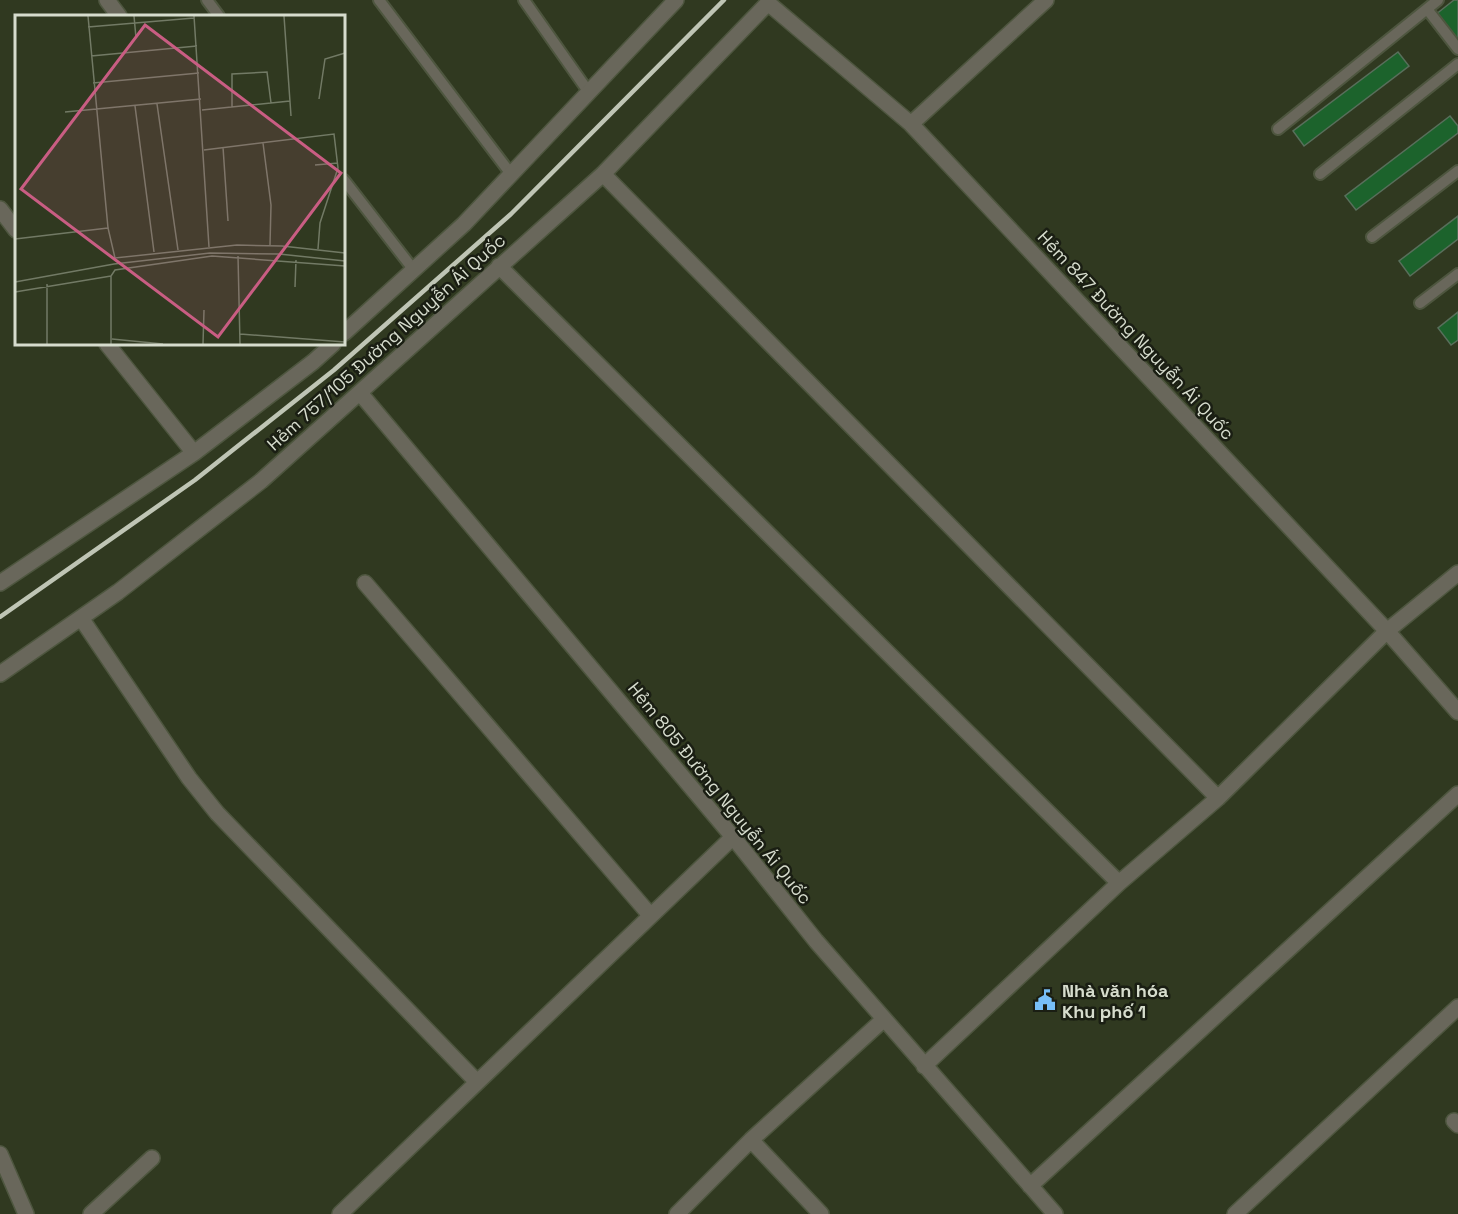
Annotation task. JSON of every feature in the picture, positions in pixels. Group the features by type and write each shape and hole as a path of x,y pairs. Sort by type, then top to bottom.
{"street":[{"path":"107,0 118,15"},
{"path":"345,332 464,224 676,0"},
{"path":"911,124 1046,0"},
{"name":"Hẻm 847 Đường Nguyễn Ái Quốc","path":"768,3 911,124 1387,631 1458,712"},
{"name":"Hẻm 757/105 Đường Nguyễn Ái Quốc","path":"0,674 81,618 233,503 360,393 603,174 768,3"},
{"path":"603,174 1218,798"},
{"path":"0,209 15,229"},
{"path":"499,267 1119,883"},
{"path":"108,345 194,453"},
{"path":"0,583 194,453 332,345"},
{"name":"Hẻm 805 Đường Nguyễn Ái Quốc","path":"360,393 733,837 883,1020 1055,1214"},
{"path":"924,1066 1119,883 1218,798 1387,631 1458,573"},
{"path":"365,583 650,915"},
{"path":"81,618 189,778 217,813 477,1082"},
{"path":"1030,1186 1458,794"},
{"path":"340,1214 733,837"},
{"path":"1235,1214 1458,1007"},
{"path":"677,1214 752,1140 883,1020"},
{"path":"752,1140 821,1214"},
{"path":"0,1154 26,1214"},
{"path":"91,1214 152,1158"}],"lane":[{"path":"207,0 218,15"},
{"path":"379,0 511,174"},
{"path":"524,0 588,91"},
{"path":"1278,129 1438,0"},
{"path":"1427,9 1458,49"},
{"path":"1320,174 1458,64"},
{"path":"1372,237 1458,171"},
{"path":"345,181 413,269"},
{"path":"1420,303 1458,274"}],"building":[{"path":"1454,0 1458,0 1458,43 1435,15"},
{"path":"1398,52 1409,66 1304,146 1293,131"},
{"path":"1450,116 1458,126 1458,133 1356,210 1345,196"},
{"path":"1458,216 1458,239 1410,276 1399,261"},
{"path":"1458,312 1458,340 1451,345 1438,328"}],"railway":[{"path":"0,617 195,480 334,370 511,214 724,0"}],"place":[{"name":"Nhà văn hóa Khu phố 1","path":"1045,1000"}]}
